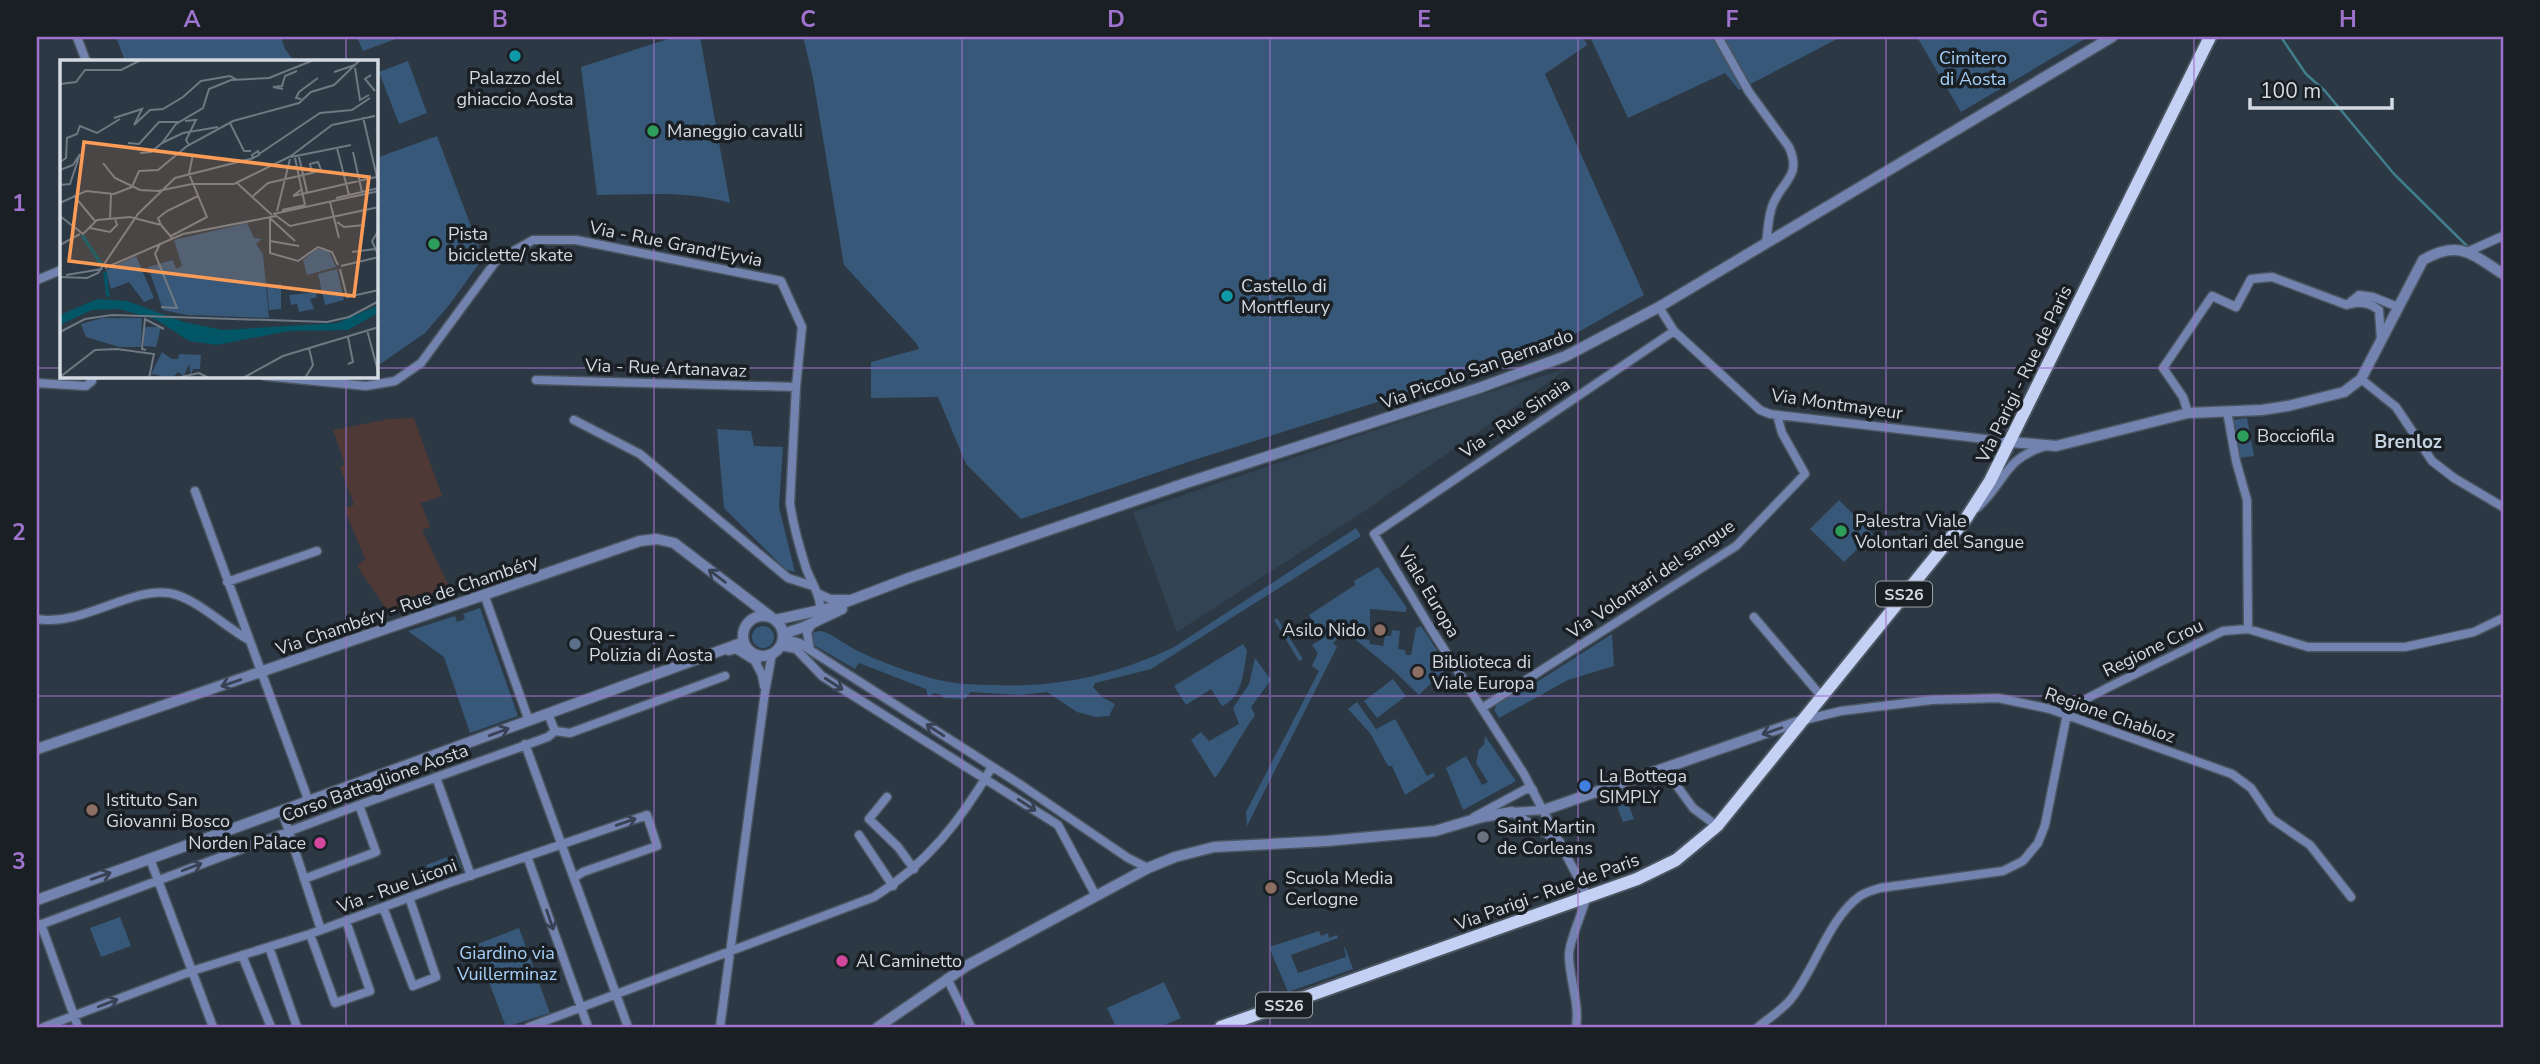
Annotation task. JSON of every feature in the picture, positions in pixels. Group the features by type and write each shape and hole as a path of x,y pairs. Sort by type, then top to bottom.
{"main road":[{"name":"Via Parigi - Rue de Paris","path":"1221,1027 1657,870 1676,860 1717,827 1965,520 1990,481 2210,37"}],"street":[{"path":"77,37 86,60"},
{"path":"1718,37 1749,92 1793,156 1792,176 1771,206 1766,243"},
{"name":"Via Piccolo San Bernardo","path":"773,619 821,610 1186,482 1522,373 1566,356 1659,307 2112,37"},
{"path":"2467,252 2503,236"},
{"name":"Via - Rue Grand'Eyvia","path":"285,378 366,386 395,381 421,363 496,261 533,240 576,240 781,281 802,327 790,503 792,521 821,610"},
{"path":"1965,520 1993,494 2008,467 2024,453 2188,413 2262,410 2344,392 2361,379 2423,260 2438,251 2451,248 2467,252 2503,274"},
{"path":"37,280 60,270"},
{"path":"2188,413 2183,397 2163,368 2211,296 2236,307 2252,279 2272,277 2347,305 2367,303 2379,310 2381,340"},
{"path":"2347,305 2359,295 2373,297 2398,307"},
{"name":"Via Montmayeur","path":"1659,307 1674,331 1760,410 1777,415 2011,442"},
{"name":"Via - Rue Sinaia","path":"1374,534 1674,331"},
{"path":"65,384 72,378"},
{"path":"37,383 86,386 92,378"},
{"path":"2361,379 2396,407 2432,461 2454,478 2503,507"},
{"name":"Via - Rue Artanavaz","path":"536,380 796,387"},
{"path":"2227,411 2236,461 2247,500 2248,629"},
{"name":"Via Volontari del sangue","path":"1482,708 1736,546 1805,474 1782,433 1777,415"},
{"name":"Via Piccolo San Bernardo","path":"574,420 640,454 788,578 830,599 841,600 879,589"},
{"path":"2011,442 2043,447"},
{"path":"195,491 309,802"},
{"name":"Viale Europa","path":"1374,534 1524,774 1587,895"},
{"name":"Via Chambéry - Rue de Chambéry","path":"37,749 640,541 657,539 674,543 773,619"},
{"path":"227,582 317,551"},
{"name":"Via Piccolo San Bernardo","path":"781,641 879,589"},
{"path":"37,619 60,620 148,595 171,593 191,602 249,640"},
{"path":"484,594 529,721"},
{"name":"Via Piccolo San Bernardo","path":"781,641 818,617 821,610"},
{"path":"720,1027 729,951 761,747 765,692 781,641 773,619 762,616 753,618 743,633 746,646 762,675 765,692"},
{"path":"1754,617 1822,697"},
{"name":"Regione Crou","path":"2067,714 2086,699 2223,631 2248,629 2308,647 2404,647 2474,632 2503,618"},
{"path":"810,650 807,632 812,624"},
{"path":"781,641 796,649 822,676 1058,825 1096,896"},
{"path":"746,646 755,655 764,656 781,641 800,643 1128,858 1148,867"},
{"name":"Corso Battaglione Aosta","path":"37,900 699,658 746,646"},
{"name":"Corso Battaglione Aosta","path":"699,658 736,649 757,663"},
{"name":"Corso Battaglione Aosta","path":"39,925 548,737 555,732 570,733 725,676"},
{"name":"Regione Chabloz","path":"1804,720 1841,711 1959,699 1998,698 2067,714 2242,780 2251,788 2272,818 2311,845 2351,897"},
{"path":"548,714 555,732"},
{"path":"1758,1027 1790,1000 1847,908 1861,895 1880,888 2003,872 2023,861 2038,844 2045,825 2067,714"},
{"path":"878,1027 947,978 1148,867 1175,857 1214,847 1414,834 1435,831 1466,821 1544,810 1804,720"},
{"path":"525,744 628,1027"},
{"path":"529,1027 864,902 892,886 937,847 992,767"},
{"path":"1664,768 1693,808 1717,827"},
{"path":"1524,774 1521,792 1510,807 1512,813 1560,843"},
{"path":"436,777 471,876"},
{"path":"1466,821 1521,792 1533,790"},
{"path":"887,797 869,819 898,847 914,869"},
{"path":"304,878 376,852 359,805"},
{"path":"282,811 321,930"},
{"name":"Via - Rue Liconi","path":"44,1027 192,971 310,934 408,897 647,815 657,846 583,872 574,878"},
{"path":"859,835 892,886"},
{"path":"527,856 588,1027"},
{"path":"150,859 213,1027"},
{"path":"1576,1027 1578,1015 1571,981 1569,951 1584,913 1587,895"},
{"path":"383,907 413,986 436,977 408,897"},
{"path":"310,934 335,1003 370,991 346,921"},
{"path":"39,925 78,1027"},
{"path":"269,947 297,1027"},
{"path":"242,955 271,1027"},
{"path":"947,978 971,1027"},
{"path":"557,1017 561,1027"}],"shaded area":[{"path":"1566,369 1363,512 1177,632 1133,512 1473,397"},
{"path":"414,418 442,496 421,503 430,527 422,530 451,590 389,613 357,566 365,559 344,508 354,505 340,467 345,464 333,430 389,419"}],"green space":[{"path":"116,37 281,37 285,49 293,60 125,60"},
{"path":"357,37 401,37 363,51"},
{"name":"Maneggio cavalli","path":"674,37 700,37 730,203 698,196 597,195 581,67"},
{"path":"803,37 1583,37 1587,45 1545,74 1644,295 1564,340 1021,519 966,464 938,397 871,398 871,362 919,349 844,265 813,78"},
{"path":"1590,37 1841,37 1739,90 1725,73 1628,118"},
{"name":"Cimitero di Aosta","path":"1917,37 2088,37 1961,112"},
{"path":"408,61 427,113 399,124 379,72"},
{"name":"Pista biciclette/ skate","path":"437,136 483,258 425,333 378,366 378,157"},
{"name":"Bocciofila","path":"2247,418 2254,456 2239,458 2232,420"},
{"path":"717,429 751,431 754,446 783,447 779,507 795,572 786,570 724,508"},
{"name":"Palestra Viale Volontari del Sangue","path":"1839,500 1873,534 1844,562 1810,529"},
{"path":"1356,528 1361,536 1151,669 1095,683 1093,687 1102,697 1115,704 1109,716 1096,717 1077,712 1047,692 1020,695 971,692 965,699 943,698 942,695 934,693 928,697 926,689 859,663 855,669 814,645 810,639 815,632 825,632 879,661 949,682 1017,685 1086,678 1130,665 1174,647"},
{"path":"1378,567 1407,608 1405,612 1370,609 1370,631 1364,639 1369,640 1370,644 1383,646 1385,636 1391,636 1392,630 1400,631 1398,649 1411,655 1416,628 1421,626 1448,667 1419,695 1345,631 1333,643 1337,647 1247,826 1246,812 1319,671 1312,666 1318,653 1312,645 1322,639 1309,615 1355,585 1354,581"},
{"path":"480,608 518,716 470,733 444,657 408,631 455,616 457,622 465,619 463,614"},
{"path":"1277,618 1303,659 1299,661 1274,620"},
{"path":"759,626 767,626 774,633 774,641 767,648 759,648 752,641 752,633"},
{"path":"1612,634 1614,666 1568,680 1499,718 1494,710 1497,704 1520,689 1523,691"},
{"path":"1243,644 1247,650 1245,666 1234,697 1222,706 1211,689 1186,705 1174,686"},
{"path":"1255,658 1271,680 1251,707 1255,715 1215,778 1191,740 1201,732 1209,741 1239,724 1233,708 1249,684"},
{"path":"1393,679 1406,696 1377,718 1364,701"},
{"path":"1357,702 1376,729 1395,719 1427,776 1433,773 1435,776 1405,795 1392,766 1388,766 1370,733 1348,709"},
{"path":"1485,736 1516,781 1463,810 1446,768 1466,756 1482,785 1488,782 1476,763"},
{"path":"1622,788 1634,819 1623,822 1611,791"},
{"path":"456,854 461,868 431,879 426,865"},
{"path":"120,917 131,946 101,957 90,928"},
{"name":"Giardino via Vuillerminaz","path":"519,928 550,1013 506,1027 475,945"},
{"path":"1319,931 1321,936 1328,933 1329,938 1337,935 1338,938 1291,955 1298,973 1346,957 1344,947 1353,969 1288,992 1269,947"},
{"path":"1164,982 1181,1018 1160,1027 1116,1027 1107,1008"}],"waterway":[{"path":"2281,37 2306,74 2325,91 2394,174 2467,246"}],"place":[{"name":"Palazzo del ghiaccio Aosta","path":"515,56"},
{"name":"Maneggio cavalli","path":"653,131"},
{"name":"Pista biciclette/ skate","path":"434,244"},
{"name":"Castello di Montfleury","path":"1227,296"},
{"name":"Bocciofila","path":"2243,436"},
{"name":"Palestra Viale Volontari del Sangue","path":"1841,531"},
{"name":"Asilo Nido","path":"1380,630"},
{"name":"Questura - Polizia di Aosta","path":"575,644"},
{"name":"Biblioteca di Viale Europa","path":"1418,672"},
{"name":"La Bottega SIMPLY","path":"1585,786"},
{"name":"Istituto San Giovanni Bosco","path":"92,810"},
{"name":"Saint Martin de Corleans","path":"1483,837"},
{"name":"Norden Palace","path":"320,843"},
{"name":"Scuola Media Cerlogne","path":"1271,888"},
{"name":"Al Caminetto","path":"842,961"}],"district":[{"name":"Brenloz","path":"2408,441"}]}
